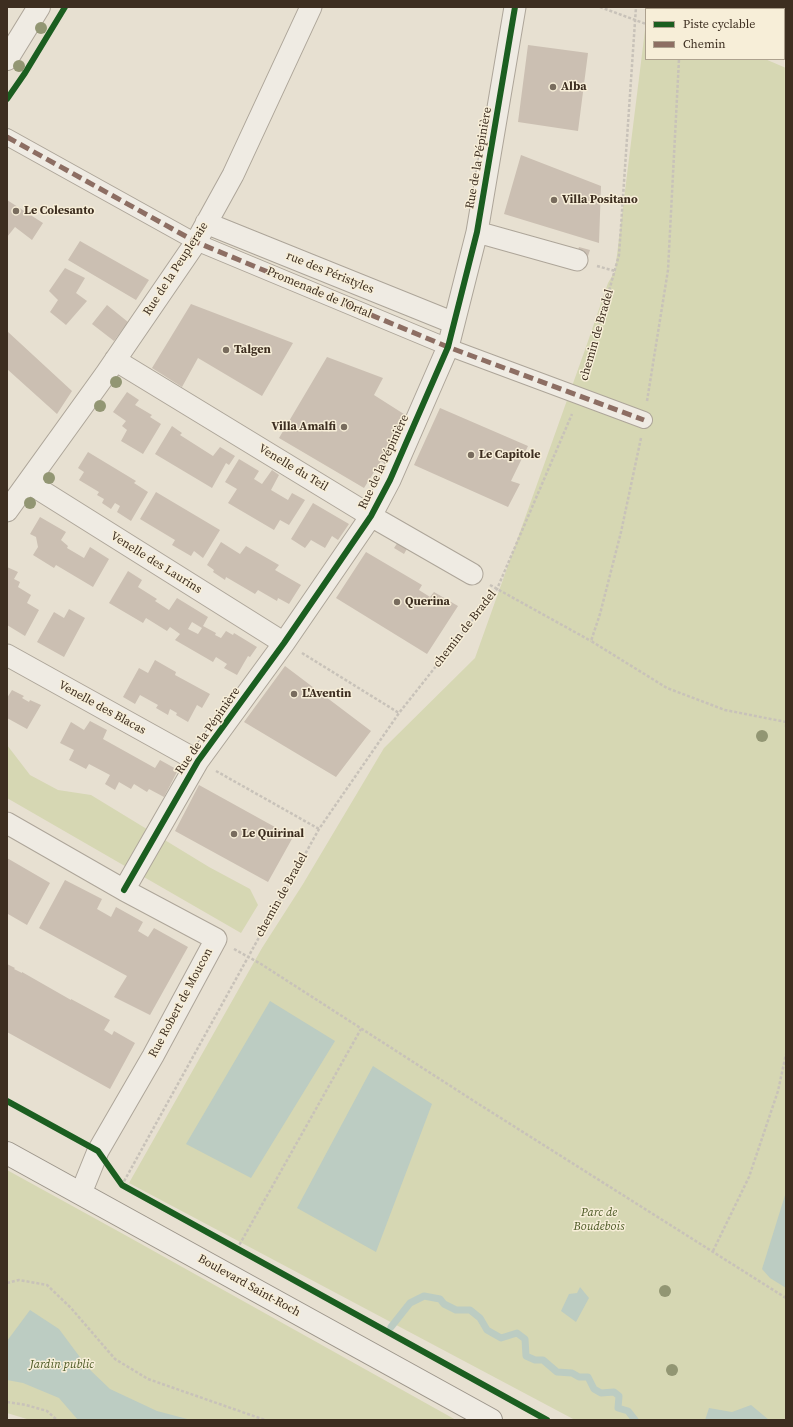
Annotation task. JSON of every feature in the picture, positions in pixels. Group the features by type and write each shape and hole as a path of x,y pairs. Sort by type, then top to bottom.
{"main road":[{"path":"7,59 39,7"},
{"name":"Boulevard Saint-Roch","path":"7,1153 491,1420"}],"street":[{"name":"Rue de la Peupleraie","path":"7,511 29,483 196,242 233,175 311,7"},
{"name":"Rue de la Pépinière","path":"124,890 198,761 284,643 371,516 390,480 448,347 477,232 515,7"},
{"name":"Promenade de l'Ortal","path":"7,137 196,242 448,347 644,420"},
{"name":"rue des Péristyles","path":"206,223 454,323"},
{"path":"477,232 577,260"},
{"name":"Venelle du Teil","path":"115,360 371,516 472,574"},
{"name":"Venelle des Laurins","path":"29,483 284,643"},
{"name":"Venelle des Blacas","path":"7,655 198,761"},
{"name":"Rue Robert de Moucon","path":"7,824 124,890 216,939 153,1056 98,1151 81,1194"}],"path":[{"path":"600,7 645,24"},
{"path":"591,641 600,614 621,532 644,420 668,270 679,60"},
{"path":"472,574 591,641 667,688 725,710 786,722 786,727"},
{"path":"284,643 399,713"},
{"path":"198,761 319,829"},
{"path":"216,939 248,957 786,1298"},
{"path":"237,1249 362,1029"},
{"path":"713,1251 749,1177 778,1091 786,1054"},
{"path":"7,1101 98,1151 122,1186 129,1189"},
{"path":"230,1245 244,1253"},
{"path":"7,1283 19,1280 48,1285 71,1308 115,1359 148,1379 265,1420"},
{"path":"7,1402 48,1411 58,1420"}],"green space":[{"name":"Parc de Boudebois","path":"645,30 645,60 767,60 786,68 786,1420 575,1420 129,1183 262,948 303,884 384,748 475,658 608,283 615,271"},
{"path":"7,745 30,775 58,790 91,795 209,867 250,889 258,905 241,933 7,798"},
{"name":"Jardin public","path":"7,1170 456,1420 30,1420 7,1413"}],"shaded area":[{"path":"270,1001 335,1041 251,1178 186,1144"},
{"path":"373,1066 432,1104 376,1252 297,1208"},
{"path":"786,1192 786,1288 770,1278 762,1269"},
{"path":"580,1287 589,1298 576,1322 561,1311 569,1294 577,1293"},
{"path":"30,1310 59,1329 88,1368 110,1389 157,1411 191,1420 78,1420 59,1398 23,1383 7,1380 7,1341"},
{"path":"751,1405 769,1420 705,1420 709,1408 732,1412"}],"building":[{"name":"Alba","path":"528,45 588,53 578,131 518,122"},
{"name":"Villa Positano","path":"521,155 601,186 599,243 504,214"},
{"name":"Le Colesanto","path":"7,200 43,223 32,240 15,227 7,237"},
{"path":"80,241 149,280 136,300 68,260"},
{"path":"579,247 590,250 588,256 577,253"},
{"path":"65,268 85,278 76,293 87,301 66,325 50,312 58,300 49,291"},
{"name":"Talgen","path":"191,304 293,343 262,396 198,358 182,387 152,368"},
{"path":"107,305 128,322 114,341 92,324"},
{"path":"7,331 72,391 57,414 7,369"},
{"name":"Villa Amalfi","path":"327,357 383,378 374,395 407,416 385,464 381,461 364,488 279,438"},
{"path":"127,392 139,400 135,405 152,415 150,417 161,424 143,454 121,441 127,430 122,426 126,421 113,412"},
{"name":"Le Capitole","path":"440,408 528,446 511,481 520,484 508,507 414,465"},
{"path":"172,426 182,433 180,435 213,456 220,447 235,456 229,465 226,463 212,488 155,454"},
{"path":"88,452 136,481 134,483 148,492 131,521 117,512 120,506 115,503 111,509 102,503 104,499 97,495 99,492 79,480 84,472 78,468"},
{"path":"239,459 259,471 254,479 262,484 272,470 279,475 271,490 288,500 292,493 305,500 289,525 280,520 274,530 228,503 237,489 225,482"},
{"path":"156,492 220,530 203,558 194,551 191,556 172,545 175,540 140,519"},
{"path":"313,503 349,524 338,540 332,536 325,548 311,540 305,548 291,539"},
{"path":"40,517 66,532 61,540 68,546 67,548 84,558 90,547 109,559 93,587 56,565 54,568 33,555 38,547 36,537 30,534"},
{"path":"221,542 240,554 246,546 279,565 275,570 301,585 289,604 278,598 277,601 258,590 255,594 226,577 225,580 213,572 214,570 207,565"},
{"path":"398,542 408,547 404,554 394,548"},
{"name":"Querina","path":"366,552 422,585 419,590 430,597 434,592 458,606 427,654 336,598"},
{"path":"7,567 18,572 14,579 20,582 18,587 31,595 27,603 39,610 25,636 7,625"},
{"path":"128,571 142,580 138,587 157,599 155,601 169,610 177,598 208,617 203,626 216,633 215,635 221,638 226,631 233,635 234,633 257,647 250,657 248,656 237,675 224,668 227,664 216,657 213,662 175,640 180,634 170,627 167,631 146,618 143,623 109,603","holes":["192,622 202,628 198,634 188,629"]},
{"path":"69,609 85,618 64,657 37,642 54,612 64,618"},
{"path":"155,660 176,672 175,675 210,694 202,708 197,705 188,722 176,715 177,713 170,709 168,715 156,708 158,705 140,695 135,704 123,697 139,668 148,673"},
{"name":"L'Aventin","path":"285,666 371,731 336,777 244,722"},
{"path":"12,690 24,696 22,698 29,702 30,700 41,705 27,729 7,718 7,698"},
{"path":"90,721 107,730 103,739 155,768 160,760 178,770 164,797 149,789 147,792 134,784 131,789 119,782 115,790 105,784 110,775 89,764 86,769 69,760 74,750 60,743 71,722 84,730"},
{"name":"Le Quirinal","path":"199,785 293,837 268,882 175,831"},
{"path":"7,858 50,883 27,925 8,914 7,916"},
{"path":"65,880 102,899 97,909 111,917 116,907 143,922 138,931 148,937 154,928 188,947 150,1015 114,997 127,976 39,928"},
{"path":"7,964 110,1020 104,1030 112,1035 114,1031 135,1043 110,1089 7,1032"}],"waterway":[{"path":"391,1327 410,1303 424,1296 440,1299 444,1304 456,1310 470,1310 480,1318 487,1330 501,1338 517,1333 525,1339 526,1356 535,1360 543,1360 557,1372 572,1373 579,1377 588,1377 594,1389 601,1393 614,1392 619,1396 618,1408 628,1411 635,1420"}],"marked path":[{"path":"7,137 196,242 448,347 644,420"}],"cycle path":[{"path":"7,99 25,73 65,7"},
{"path":"124,890 198,761 284,643 371,516 390,480 448,347 477,232 515,7"},
{"path":"7,1101 98,1151 122,1185 547,1420"}],"place":[{"name":"Alba","path":"553,87"},
{"name":"Villa Positano","path":"554,200"},
{"name":"Le Colesanto","path":"16,211"},
{"name":"Talgen","path":"226,350"},
{"name":"Villa Amalfi","path":"344,427"},
{"name":"Le Capitole","path":"471,455"},
{"name":"Querina","path":"397,602"},
{"name":"L'Aventin","path":"294,694"},
{"name":"Le Quirinal","path":"234,834"}]}
